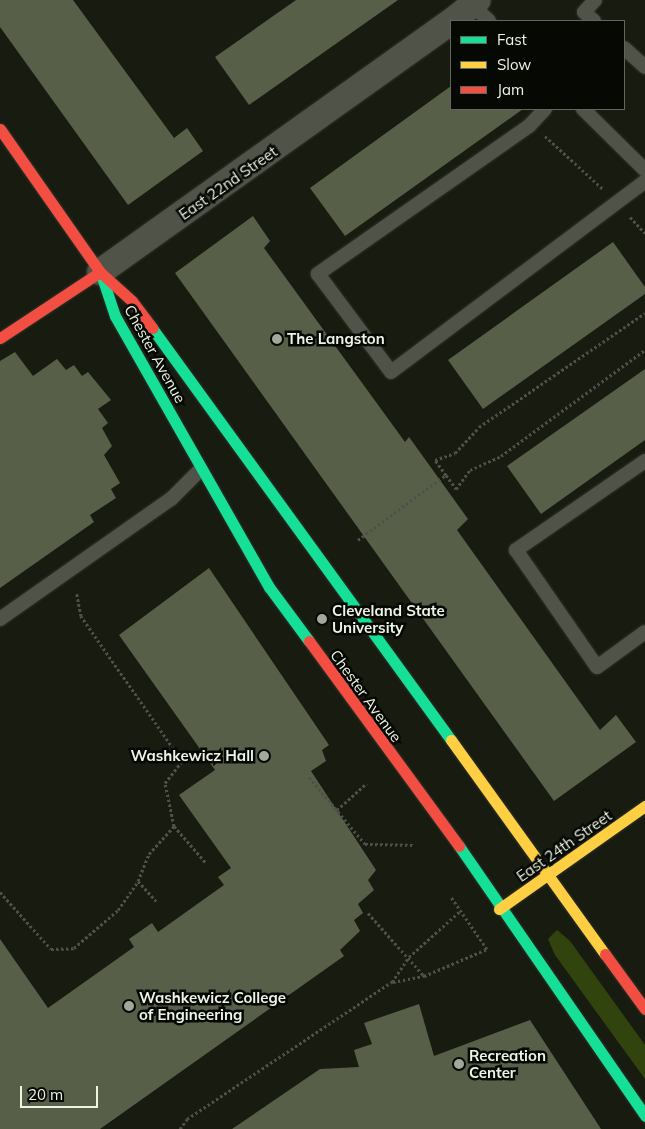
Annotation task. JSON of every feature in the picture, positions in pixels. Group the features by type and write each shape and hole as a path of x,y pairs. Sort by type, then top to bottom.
{"main road":[{"name":"Chester Avenue","path":"0,128 100,272 132,301 159,337 546,878 645,1009"},
{"name":"Chester Avenue","path":"100,272 115,316 269,587 480,875 499,909 645,1116"},
{"name":"East 22nd Street","path":"0,338 100,272"},
{"name":"East 24th Street","path":"499,909 546,878 645,806"}],"street":[{"name":"East 22nd Street","path":"456,20 480,9"},
{"name":"East 22nd Street","path":"100,272 450,23"}],"lane":[{"path":"593,20 584,12 595,0"},
{"path":"625,49 645,68"},
{"path":"544,110 532,124 318,274 391,372 645,181"},
{"path":"584,110 645,170"},
{"path":"645,461 516,550 597,667 645,632"},
{"path":"0,619 171,499 201,469"}],"path":[{"path":"532,124 617,203 645,233"},
{"path":"645,313 479,427 455,453 435,460 456,489 470,470 501,456 645,350"},
{"path":"358,540 446,475"},
{"path":"76,591 81,616 182,761 165,783 174,826 206,862"},
{"path":"309,777 365,844 413,845"},
{"path":"337,810 367,783"},
{"path":"0,892 51,949 74,948 118,910 138,881 148,854 174,826"},
{"path":"138,881 156,901"},
{"path":"392,982 424,976 487,949 451,896"},
{"path":"180,1129 186,1119 392,982 409,957 460,911"},
{"path":"368,914 409,957 424,976"}],"green space":[{"path":"557,930 570,941 645,1045 645,1079 555,955 548,939"}],"building":[{"path":"0,0 73,0 174,138 187,128 203,151 128,205 0,27"},
{"path":"296,0 398,0 249,105 215,57"},
{"path":"450,87 450,110 522,110 345,236 310,188"},
{"path":"253,216 270,241 264,248 405,442 409,437 468,519 457,530 600,730 616,715 636,742 554,801 175,273"},
{"path":"613,242 645,287 645,294 483,409 448,360"},
{"path":"15,352 33,376 57,359 66,370 74,365 82,376 88,372 111,400 98,409 108,423 102,428 112,446 104,455 120,483 111,489 116,498 90,515 94,522 0,588 0,361"},
{"path":"645,369 645,440 541,514 507,466"},
{"path":"209,568 329,745 322,750 326,761 311,771 376,870 368,880 374,890 358,904 363,913 354,920 360,931 340,950 344,956 100,1129 0,1129 0,939 48,1008 134,947 129,939 152,923 158,932 224,885 218,877 231,868 179,795 215,770 119,635"},
{"name":"Recreation Center","path":"419,1004 434,1056 530,1020 601,1129 232,1129 320,1069 359,1067 354,1050 372,1044 364,1023"}],"traffic: fast":[{"path":"101,274 115,316 269,587 309,641"},
{"path":"152,328 451,740"},
{"path":"459,846 645,1116"}],"traffic: slow":[{"path":"451,740 605,954"},
{"path":"499,909 645,806"}],"traffic: jam":[{"path":"0,129 100,272 132,301 152,328"},
{"path":"0,338 100,272"},
{"path":"309,641 459,846"},
{"path":"605,954 645,1009"}],"place":[{"name":"The Langston","path":"277,339"},
{"name":"Cleveland State University","path":"322,619"},
{"name":"Washkewicz Hall","path":"264,756"},
{"name":"Washkewicz College of Engineering","path":"129,1006"},
{"name":"Recreation Center","path":"459,1064"}]}
